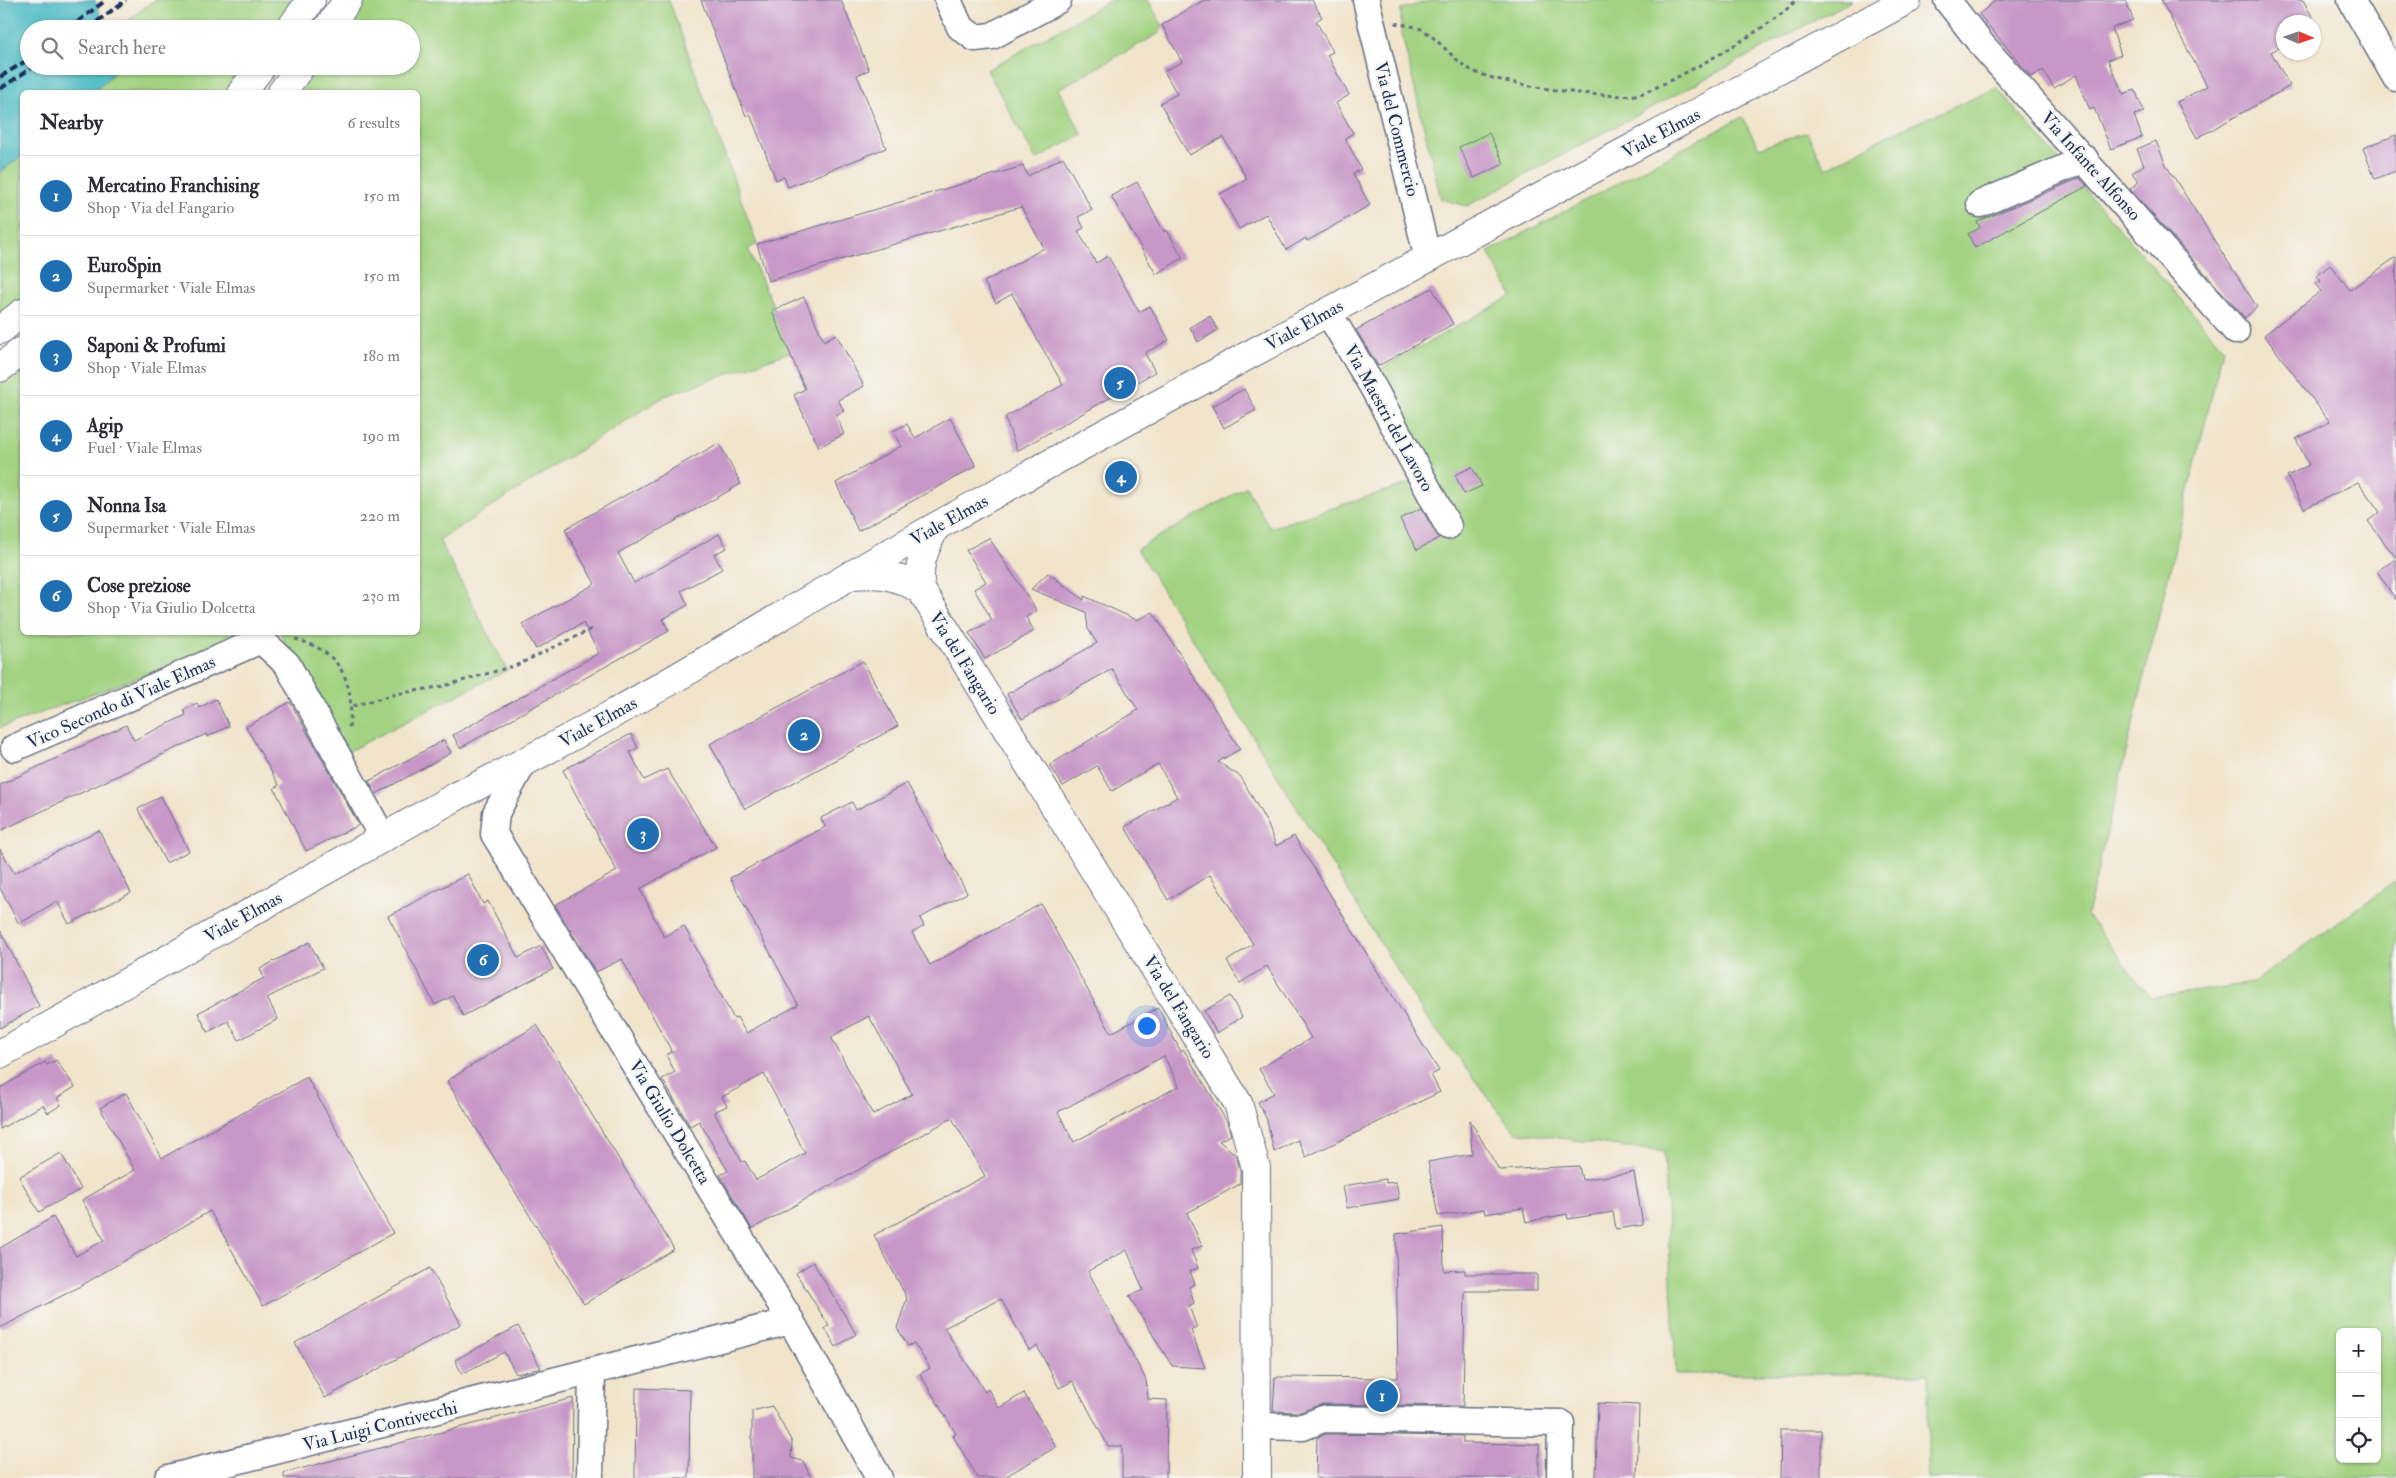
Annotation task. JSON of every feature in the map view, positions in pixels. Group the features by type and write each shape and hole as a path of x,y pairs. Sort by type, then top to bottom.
{"main road":[{"path":"297,20 311,0"},
{"path":"334,20 348,0"},
{"name":"Viale Elmas","path":"0,1054 458,796 522,765 935,527 1328,312 1907,0"},
{"path":"244,90 255,75"},
{"path":"283,90 294,75"},
{"path":"0,330 20,315"},
{"path":"0,368 20,353"},
{"name":"Via del Fangario","path":"935,527 924,551 918,571 921,590 1238,1103 1256,1168 1256,1478"},
{"name":"Via del Fangario","path":"851,575 877,573 893,576 901,578 921,590"}],"street":[{"path":"948,0 960,27 975,38 992,36 1058,0"},
{"name":"Via Infante Alfonso","path":"1947,0 1982,45 2236,331"},
{"path":"2351,0 2396,78"},
{"name":"Via del Commercio","path":"1368,8 1428,259"},
{"path":"1980,204 2085,159"},
{"name":"Via Maestri del Lavoro","path":"1328,312 1374,389 1448,526"},
{"name":"Vico Secondo di Viale Elmas","path":"14,748 261,640 269,648"},
{"path":"269,648 287,664 383,838"},
{"name":"Via Giulio Dolcetta","path":"522,765 496,813 494,834 792,1322 879,1478"},
{"name":"Via Luigi Contivecchi","path":"168,1478 792,1322"},
{"path":"590,1478 592,1373"},
{"path":"1257,1426 1303,1427 1323,1419 1561,1423 1560,1478"}],"path":[{"path":"1368,8 1420,29 1472,71 1506,81 1620,96 1639,94 1678,76 1762,27 1796,0"},
{"path":"352,706 396,694 444,686 517,665 594,628"},
{"path":"269,648 290,637 312,643 331,657 348,678 352,706 347,741 338,756"}],"green space":[{"path":"154,0 297,0 283,20 129,20"},
{"path":"366,0 669,0 757,244 748,249 793,351 665,396 439,540 507,670 345,753 281,635 420,635 420,90 301,90 312,75 420,75 420,20 352,20"},
{"path":"1111,0 1148,0 1162,25 1160,33 1058,89 1082,134 1036,160 987,70"},
{"path":"1433,0 1853,0 1467,206 1441,199 1401,31 1401,9"},
{"path":"112,75 242,75 231,90 96,90"},
{"path":"1997,88 2223,348 2087,915 2150,998 2253,983 2396,881 2396,1478 1928,1478 1928,1374 1676,1374 1664,1152 1515,1132 1426,1017 1137,549 1246,487 1270,528 1436,475 1382,368 1512,296 1488,252 1742,117 1759,148 1807,132 1825,169 1886,136"},
{"path":"20,157 20,304 0,320 0,172"},
{"path":"20,371 20,635 254,635 0,728 0,385"}],"water":[{"path":"0,0 95,0 103,20 20,20 20,75 111,75 96,90 20,90 20,157 0,172"}],"building":[{"path":"701,0 841,0 869,70 857,75 886,148 788,187 784,177 776,180 750,114 746,116"},
{"path":"1204,0 1312,0 1322,17 1316,21 1333,52 1327,55 1349,95 1336,103 1353,133 1345,138 1361,169 1353,174 1370,205 1307,241 1306,238 1286,250 1266,214 1239,229 1220,194 1247,179 1223,137 1189,155 1160,103 1177,94 1164,71 1182,62 1162,25"},
{"path":"1996,0 2126,0 2133,20 2112,28 2121,55 2108,60 2123,94 2135,90 2144,112 2134,115 2142,137 2111,149 2094,108 2090,110 2076,75 2054,88 2043,70 2031,77 1979,14"},
{"path":"2161,0 2303,0 2311,15 2276,15 2276,49 2271,52 2290,86 2197,138 2177,102 2207,86"},
{"path":"1489,133 1504,164 1474,178 1459,147"},
{"path":"2396,135 2396,171 2375,179 2363,148"},
{"path":"2156,141 2166,165 2257,307 2245,318 2130,189 2139,182 2132,173 2144,165 2137,149"},
{"path":"1063,157 1092,210 1078,217 1084,228 1078,231 1096,263 1108,256 1139,312 1150,306 1169,340 1145,353 1155,372 1017,451 1005,417 1063,385 1012,294 996,303 984,282 1044,248 1021,207 768,281 757,244 1023,166 1028,176"},
{"path":"2080,178 2087,186 1975,248 1968,234 1980,228 1977,222"},
{"path":"1137,182 1164,232 1167,230 1183,258 1156,274 1111,196"},
{"path":"2396,257 2396,558 2368,521 2380,512 2358,482 2304,509 2287,476 2309,465 2296,439 2330,422 2264,335 2321,291 2315,284 2321,281 2317,276 2330,265 2350,290"},
{"path":"1432,288 1453,324 1378,366 1356,330"},
{"path":"804,297 824,341 836,334 864,386 838,400 844,411 836,415 844,434 819,447 794,395 805,389 772,311"},
{"path":"1210,316 1218,330 1198,342 1190,327"},
{"path":"1244,389 1256,410 1224,428 1212,406"},
{"path":"950,418 976,466 858,531 836,483 901,446 893,431 907,424 915,438"},
{"path":"719,443 741,484 618,553 634,583 719,534 727,548 714,554 722,569 681,591 688,605 663,619 669,631 460,748 453,735 599,653 583,623 536,649 522,624 595,584 565,529"},
{"path":"1472,467 1482,486 1464,494 1455,475"},
{"path":"1421,508 1439,538 1417,550 1400,519"},
{"path":"989,538 1037,611 1026,617 1034,631 985,659 969,633 992,620 974,589 986,582 966,550"},
{"path":"2396,559 2396,600 2377,571"},
{"path":"1048,573 1084,600 1084,596 1137,620 1153,612 1240,749 1218,762 1241,777 1268,825 1276,846 1294,836 1439,1071 1431,1075 1440,1092 1306,1157 1298,1140 1274,1152 1267,1120 1258,1102 1274,1093 1259,1069 1311,1038 1267,966 1240,983 1227,961 1253,944 1210,875 1168,900 1125,827 1177,797 1158,764 1112,791 1097,766 1063,786 1050,765 1138,710 1112,669 1022,719 1007,694 1097,643 1088,629 1086,612 1031,589"},
{"path":"863,661 898,726 745,809 710,744"},
{"path":"216,699 229,726 207,737 206,734 0,831 0,785 126,725 134,740 186,715 184,710 197,703 199,708"},
{"path":"290,702 359,825 306,851 274,788 279,785 246,727"},
{"path":"631,734 638,748 630,752 644,780 667,769 716,847 640,889 664,937 684,926 734,1019 737,1017 746,1033 798,1005 730,878 825,827 821,818 852,802 856,810 907,783 967,893 920,918 924,926 912,933 930,965 1041,904 1111,1033 1158,1008 1181,1052 1184,1050 1227,1122 1231,1135 1219,1141 1236,1155 1240,1170 1240,1184 1187,1213 1202,1246 1191,1250 1198,1268 1190,1271 1195,1284 1189,1287 1194,1303 1189,1306 1197,1328 1191,1330 1205,1368 1172,1366 1129,1296 1143,1290 1127,1250 1088,1271 1146,1380 1148,1399 1167,1400 1166,1478 1122,1478 1122,1446 1108,1446 1073,1381 1059,1388 1037,1346 1029,1350 1001,1299 944,1328 985,1392 988,1389 999,1408 1024,1393 1056,1447 1003,1478 978,1478 953,1436 956,1434 920,1374 930,1368 914,1343 908,1346 897,1328 907,1298 874,1235 985,1176 952,1118 752,1229 720,1175 728,1171 699,1121 690,1126 662,1079 675,1072 666,1055 672,1052 622,959 596,972 555,905 617,871 563,770","holes":["869,1016 912,1094 873,1115 831,1037","1164,1056 1179,1086 1074,1142 1058,1112","764,1074 805,1153 756,1180 745,1161 742,1162 714,1112 727,1106 722,1097"]},
{"path":"444,740 451,753 376,794 369,781"},
{"path":"161,796 189,851 166,863 138,809"},
{"path":"99,830 131,893 69,924 57,901 19,924 0,888 0,849 14,873"},
{"path":"468,874 483,904 488,901 518,958 541,946 553,969 463,1016 453,996 435,1005 388,916"},
{"path":"0,930 39,1006 0,1028"},
{"path":"309,942 323,968 267,998 278,1019 239,1040 228,1021 208,1032 198,1013 264,978 260,969"},
{"path":"1230,996 1242,1017 1217,1033 1204,1011"},
{"path":"537,1025 674,1249 584,1304 447,1081"},
{"path":"56,1060 75,1087 57,1098 61,1105 48,1113 43,1105 0,1129 0,1088 45,1062 47,1065"},
{"path":"307,1077 393,1233 263,1306 210,1211 77,1288 0,1328 0,1248 53,1217 76,1256 104,1240 82,1200 135,1170 100,1108 126,1093 162,1158"},
{"path":"1470,1120 1499,1170 1579,1166 1582,1180 1634,1172 1643,1225 1616,1229 1613,1212 1568,1219 1567,1214 1526,1222 1523,1208 1485,1214 1484,1209 1438,1216 1428,1162 1472,1154"},
{"path":"61,1153 81,1189 39,1212 19,1177"},
{"path":"1386,1179 1386,1183 1396,1182 1399,1199 1347,1208 1343,1186"},
{"path":"1443,1227 1444,1271 1465,1270 1465,1274 1537,1274 1537,1291 1465,1291 1463,1406 1323,1404 1300,1412 1273,1411 1275,1377 1398,1378 1396,1234"},
{"path":"813,1262 856,1334 836,1347 825,1328 829,1326 796,1273"},
{"path":"430,1268 461,1324 325,1398 295,1343"},
{"path":"518,1326 541,1368 516,1374 504,1352 462,1374 455,1360"},
{"path":"636,1388 690,1390 689,1478 635,1478"},
{"path":"573,1398 572,1478 284,1478 284,1473"},
{"path":"1598,1403 1639,1405 1637,1478 1596,1478"},
{"path":"772,1406 792,1442 791,1458 803,1461 811,1478 752,1478 752,1411"},
{"path":"1781,1430 1821,1430 1821,1478 1780,1478"},
{"path":"1326,1434 1463,1436 1463,1443 1539,1444 1539,1478 1316,1478 1317,1438"}],"railway":[{"path":"80,20 106,0"},
{"path":"99,20 126,0"},
{"path":"0,77 20,65"},
{"path":"0,89 21,75"}],"place":[{"name":"Nonna Isa","path":"1120,383"},
{"name":"Agip","path":"1121,477"},
{"name":"EuroSpin","path":"804,735"},
{"name":"Saponi & Profumi","path":"643,834"},
{"name":"Cose preziose","path":"483,960"},
{"name":"Mercatino Franchising","path":"1382,1396"}]}
